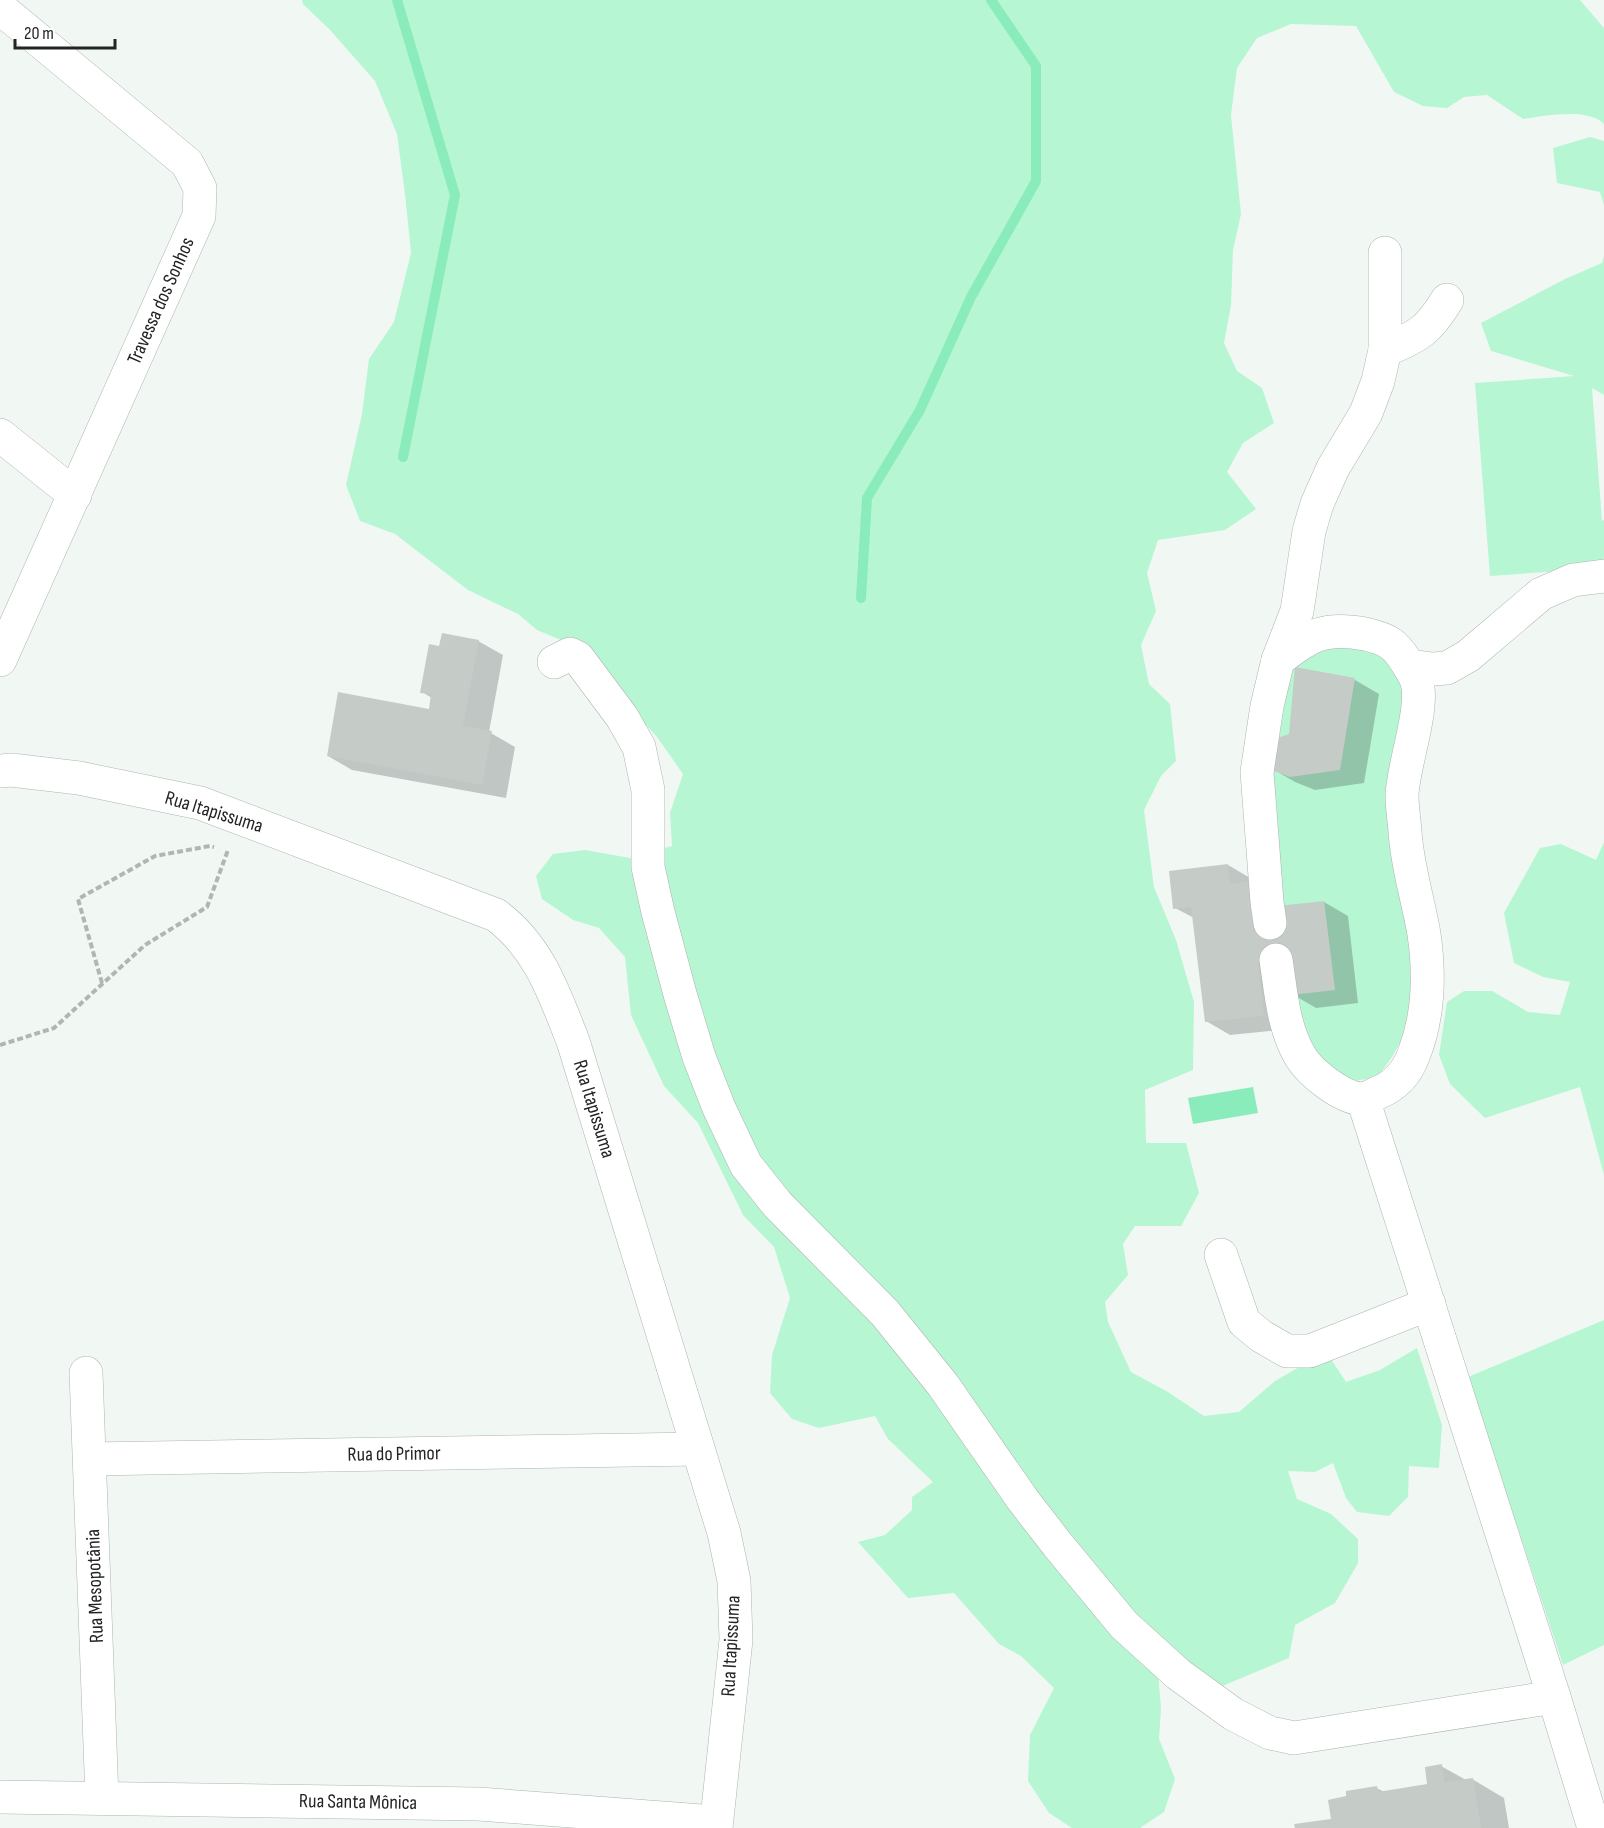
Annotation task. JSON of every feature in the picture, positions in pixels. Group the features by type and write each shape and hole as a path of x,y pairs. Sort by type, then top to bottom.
{"street":[{"name":"Travessa dos Sonhos","path":"0,8 187,163 200,188 199,216 0,660"},
{"path":"1270,923 1257,772 1267,706 1278,660 1297,611 1309,531 1317,504 1333,468 1366,412 1378,381 1385,350 1385,253"},
{"path":"1385,350 1408,341 1425,330 1435,320 1448,300"},
{"path":"0,435 75,495"},
{"path":"1409,666 1447,668 1468,656 1541,594 1573,580 1604,576"},
{"path":"1276,960 1286,1025 1301,1058 1328,1084 1346,1094 1363,1099 1389,1089 1401,1078 1413,1056 1423,1028 1427,1003 1428,973 1424,933 1407,847 1402,795 1419,700 1417,680 1401,653 1385,638 1353,632 1333,631 1306,639 1278,660"},
{"path":"554,662 570,654 578,658 622,717 639,747 648,790 648,867 658,912 699,1057 719,1108 746,1165 778,1205 885,1313 943,1385 1023,1500 1124,1625 1178,1674 1233,1714 1270,1733 1294,1737 1554,1697"},
{"name":"Rua Itapissuma","path":"0,771 12,770 78,778 200,803 496,915 513,927 535,955 545,973 573,1041 724,1533 734,1581 736,1640 716,1825"},
{"path":"1363,1099 1554,1697 1596,1819"},
{"path":"1221,1255 1244,1322 1261,1336 1287,1351 1310,1351 1429,1304"},
{"name":"Rua Mesopotânia","path":"86,1373 102,1798"},
{"name":"Rua do Primor","path":"90,1459 697,1449"},
{"name":"Rua Santa Mônica","path":"0,1797 479,1804 716,1825"}],"path":[{"path":"0,1045 54,1028 145,945 207,907 228,850 210,846 155,856 78,899 102,983"}],"shaded area":[{"path":"302,0 1580,0 1604,28 1604,124 1597,119 1577,114 1523,119 1487,95 1464,97 1447,108 1423,106 1394,92 1356,26 1291,24 1257,38 1237,68 1231,115 1241,214 1233,250 1231,305 1224,343 1237,371 1262,388 1274,423 1243,443 1227,472 1256,509 1225,530 1158,540 1147,573 1156,611 1141,645 1149,684 1170,704 1176,761 1161,776 1144,810 1154,887 1176,940 1194,1002 1193,1070 1145,1090 1146,1143 1186,1143 1199,1193 1181,1226 1135,1226 1123,1244 1128,1275 1105,1302 1108,1322 1131,1372 1168,1392 1204,1416 1239,1412 1275,1381 1301,1366 1331,1359 1346,1382 1380,1370 1417,1348 1442,1425 1439,1468 1409,1466 1408,1497 1389,1516 1357,1512 1346,1498 1333,1463 1315,1472 1288,1471 1297,1499 1331,1514 1358,1539 1358,1563 1335,1603 1295,1625 1289,1658 1220,1687 1157,1660 1161,1709 1159,1739 1175,1779 1164,1812 1140,1828 1072,1828 1049,1813 1028,1781 1030,1735 1054,1688 1021,1656 999,1644 954,1593 908,1598 858,1542 885,1535 912,1510 912,1497 933,1482 888,1439 875,1416 819,1428 792,1419 770,1393 772,1355 790,1298 774,1247 743,1215 698,1123 664,1086 631,1015 625,957 599,928 573,920 542,899 536,876 553,854 585,850 630,858 672,846 670,813 683,774 657,737 623,699 595,654 537,630 518,614 468,590 395,534 360,521 346,485 362,414 369,359 394,322 411,253 405,194 397,134 375,81 330,30 303,4"},
{"path":"1590,137 1604,141 1604,205 1600,192 1557,183 1553,148"},
{"path":"1604,255 1604,395 1592,388 1602,521 1604,520 1604,568 1490,576 1475,383 1574,376 1491,351 1481,323 1565,279 1602,263"},
{"path":"1315,644 1387,652 1406,679 1412,927 1417,1003 1403,1037 1379,1075 1347,1082 1300,1037 1270,792 1291,666"},
{"path":"1604,842 1604,1175 1580,1087 1485,1118 1450,1084 1439,1055 1447,1002 1464,991 1492,991 1528,1012 1560,1015 1570,982 1543,977 1514,963 1504,913 1540,848 1561,844 1596,860"},
{"path":"1253,1087 1258,1113 1193,1124 1188,1098"},
{"path":"1604,1320 1604,1645 1563,1665 1468,1377"}],"building":[{"path":"442,633 479,640 463,726 492,731 482,785 327,756 338,692 429,709 431,694 420,693 429,644 439,646"},
{"path":"1295,667 1355,678 1340,770 1290,777 1269,769 1275,739 1289,734"},
{"path":"1228,864 1230,884 1252,881 1278,906 1324,901 1335,990 1291,995 1286,959 1258,962 1264,1016 1205,1022 1191,907 1173,909 1169,871"},
{"path":"1442,1764 1444,1782 1473,1778 1481,1828 1295,1828 1294,1824 1331,1819 1328,1800 1346,1796 1346,1791 1377,1786 1378,1792 1427,1784 1425,1767"}],"waterway":[{"path":"397,0 455,195 403,457"},
{"path":"861,598 867,498 920,410 971,297 1036,181 1036,66 991,0"}]}
